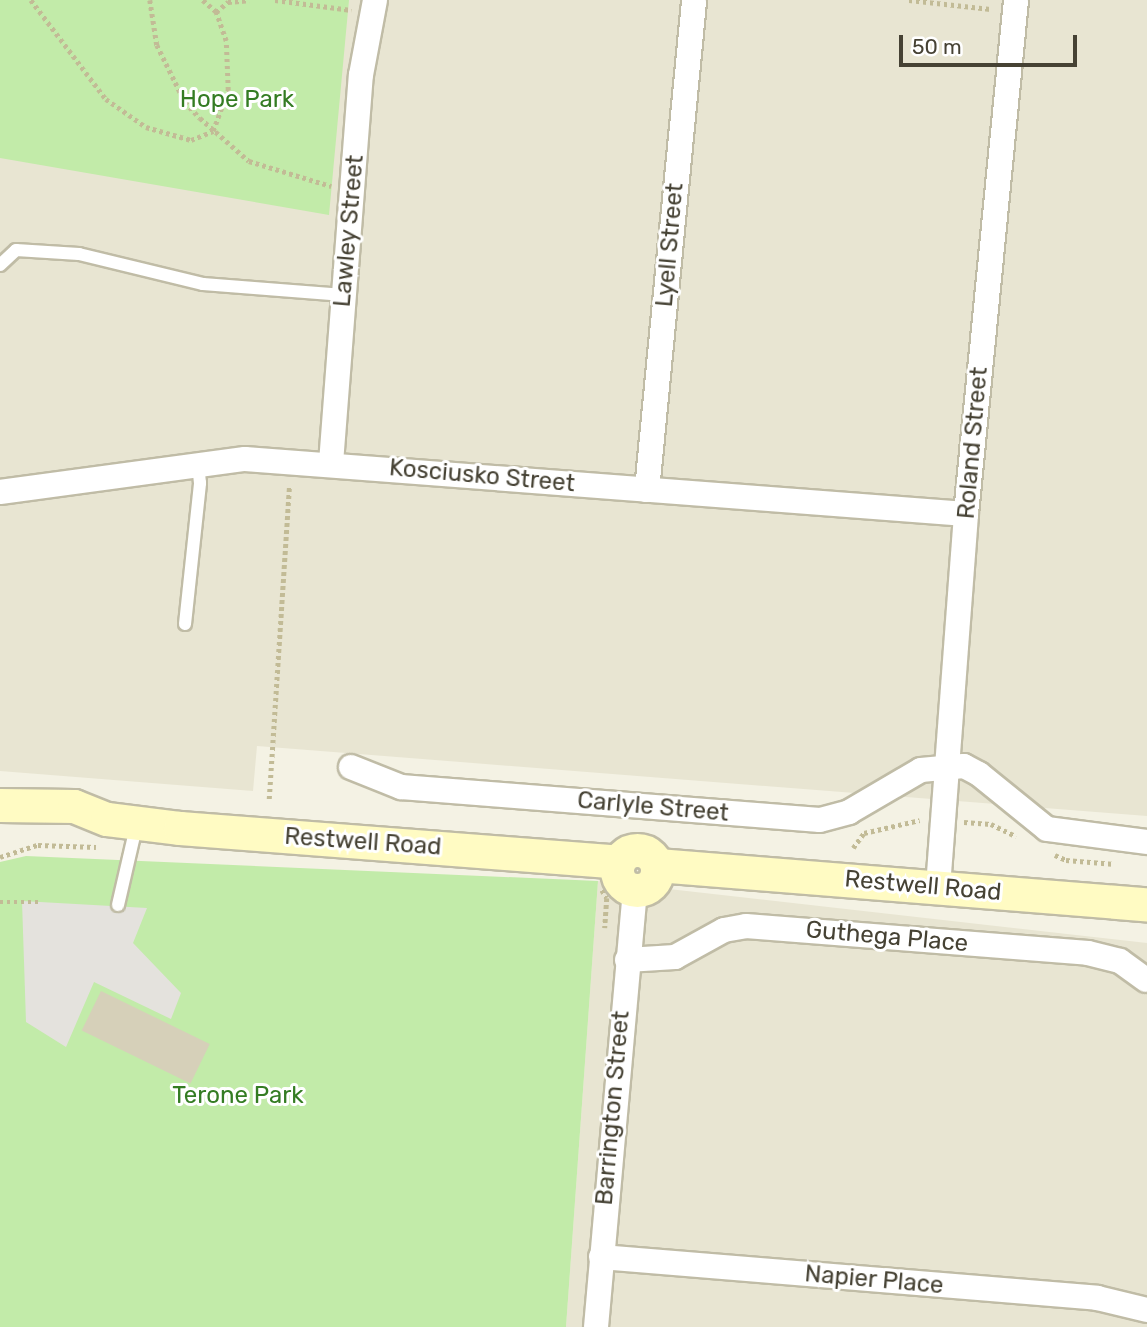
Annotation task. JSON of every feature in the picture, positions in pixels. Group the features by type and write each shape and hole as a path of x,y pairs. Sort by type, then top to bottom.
{"main road":[{"name":"Restwell Road","path":"0,805 74,806 122,821"},
{"name":"Restwell Road","path":"0,827 122,821 619,862"},
{"path":"639,850 650,855 657,865 650,885 635,890 621,883 619,862 627,853 639,850"},
{"name":"Restwell Road","path":"657,865 1147,904"}],"street":[{"name":"Lyell Street","path":"647,491 694,0"},
{"name":"Lawley Street","path":"331,463 362,75 374,6"},
{"name":"Roland Street","path":"938,887 965,514 1015,6"},
{"name":"Kosciusko Street","path":"0,492 198,462 291,461 965,514"},
{"name":"Carlyle Street","path":"351,767 401,787 820,820 849,812 921,770 947,766"},
{"path":"947,766 972,769 1047,829 1147,842"},
{"name":"Barrington Street","path":"596,1327 635,890"},
{"name":"Guthega Place","path":"628,960 675,957 724,930 746,926 1088,953 1120,961 1146,980"},
{"name":"Napier Place","path":"601,1256 1097,1298 1147,1310"}],"lane":[{"path":"0,265 16,250 79,254 203,284 344,295"},
{"path":"186,624 200,483 198,462"},
{"path":"118,905 122,821"}],"path":[{"path":"31,0 106,99 146,127 177,139 191,140 213,131 228,90 226,41 216,12 202,0"},
{"path":"150,0 157,45 185,102 213,131 249,161 352,192"},
{"path":"216,12 228,2 249,0"},
{"path":"275,0 374,6"},
{"path":"909,0 1015,6"},
{"path":"269,799 291,461"},
{"path":"853,848 864,833 916,819 991,824 1028,842"},
{"path":"1041,848 1066,860 1120,865"},
{"path":"0,902 43,902"}],"shaded area":[{"path":"0,0 1147,0 1147,816 257,746 253,791 0,771"},
{"path":"598,881 1147,943 1147,1327 566,1327"},
{"path":"22,901 147,908 133,943 181,993 171,1019 94,982 66,1047 26,1022"}],"green space":[{"name":"Hope Park","path":"0,0 349,0 329,215 0,158"},
{"name":"Terone Park","path":"26,856 598,881 566,1327 0,1327 0,862"}],"building":[{"path":"101,991 210,1044 190,1084 82,1031"}]}
